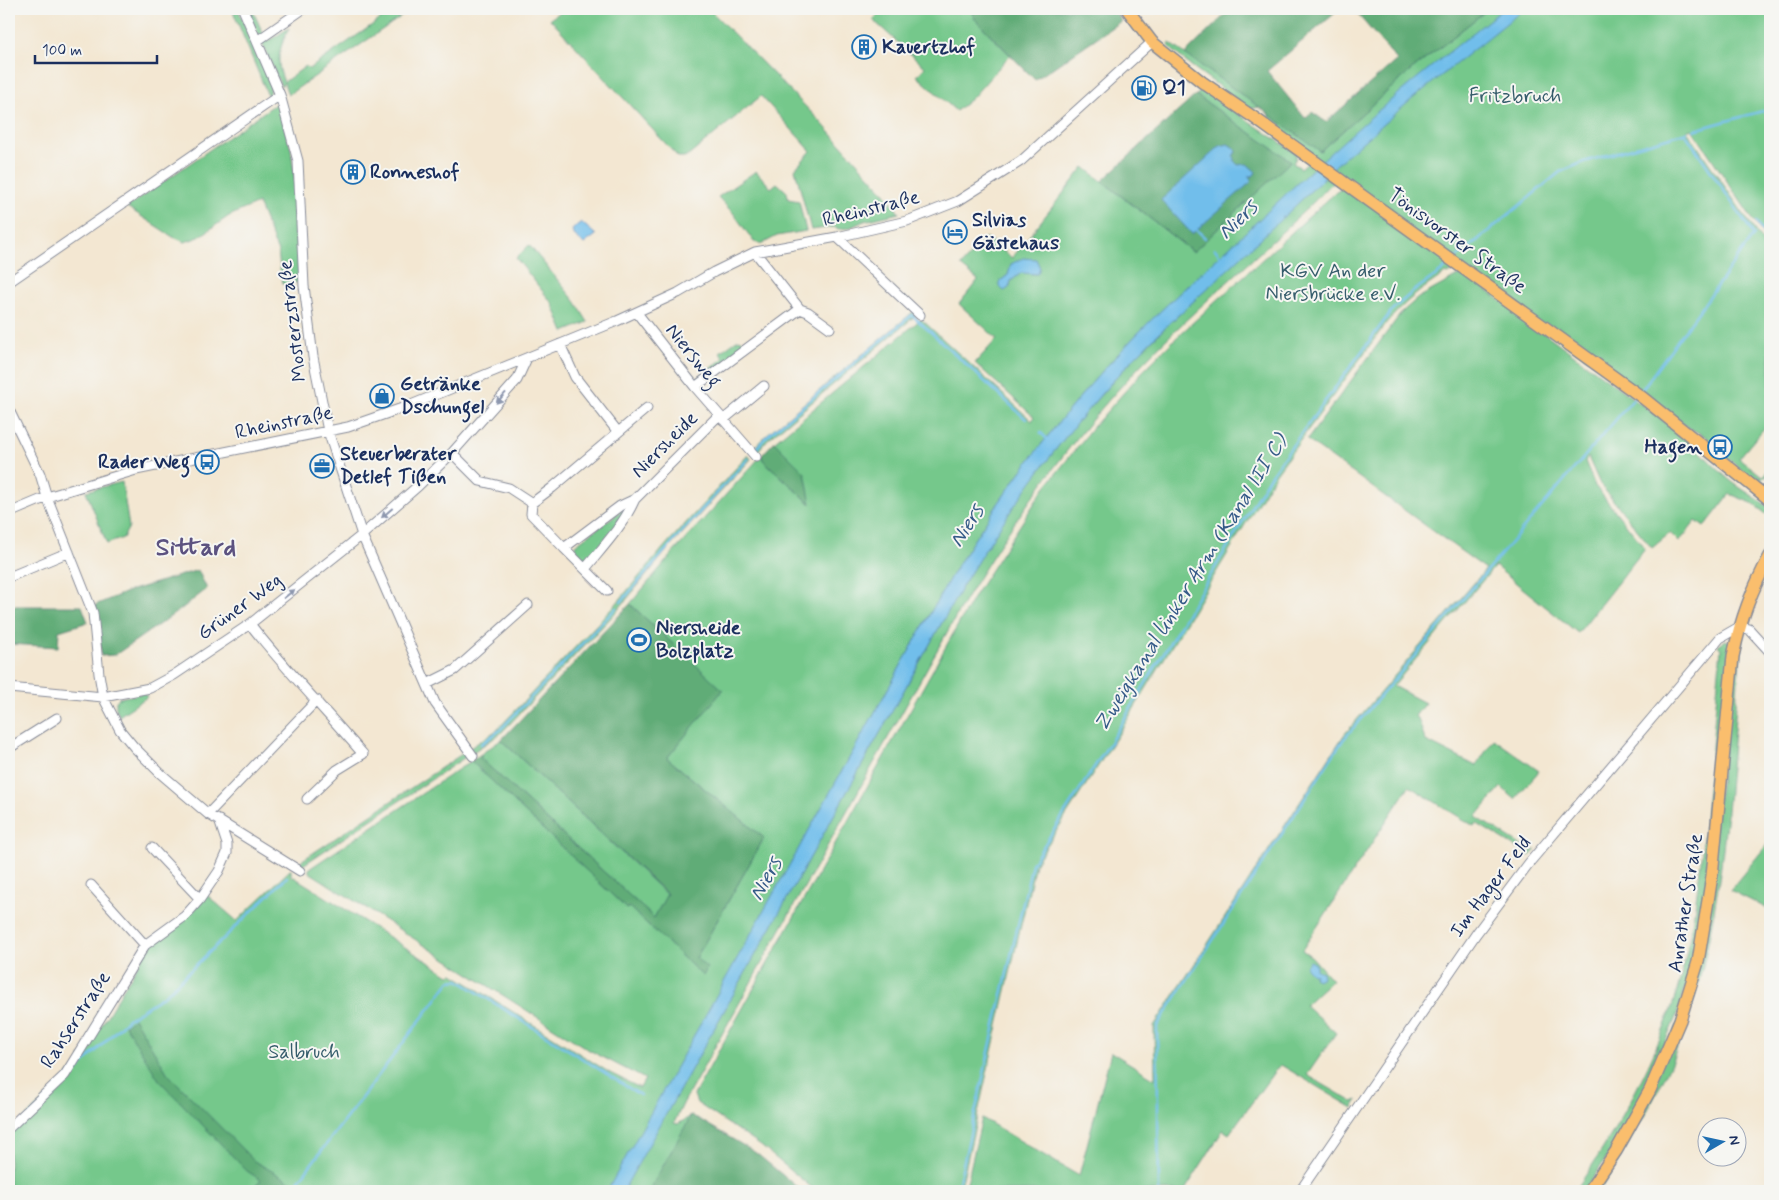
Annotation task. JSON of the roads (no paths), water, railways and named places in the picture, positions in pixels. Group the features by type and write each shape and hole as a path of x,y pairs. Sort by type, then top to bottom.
{"main road":[{"name":"Tönisvorster Straße","path":"1128,9 1152,42 1202,82 1633,390 1770,500"},
{"name":"Anrather Straße","path":"1589,1191 1616,1151 1650,1090 1680,1020 1698,962 1712,876 1733,656 1739,627 1748,600 1770,556"}],"street":[{"name":"Mosterzstraße","path":"243,9 280,95 298,161 304,286 308,325 314,366 328,431 362,535 435,703 473,756"},
{"path":"257,41 303,9"},
{"name":"Rheinstraße","path":"9,513 47,497 145,468 348,427 411,405 636,313 755,252 837,237 907,221 958,201 1020,161 1152,42"},
{"path":"9,282 280,95"},
{"path":"837,237 920,315"},
{"path":"755,252 800,309 808,312 830,328"},
{"path":"696,387 800,309"},
{"name":"Niersweg","path":"636,313 756,457"},
{"path":"560,344 575,377 618,432"},
{"name":"Grüner Weg","path":"9,688 103,697 150,688 174,675 250,624 362,535 418,486 452,453 517,380 527,358"},
{"path":"721,417 764,386"},
{"path":"532,502 552,488 647,408"},
{"path":"9,410 40,474 47,497 93,613 98,674 103,697 120,730 134,748 160,773 208,814 300,871"},
{"name":"Niersheide","path":"585,569 629,513 635,500 721,417"},
{"path":"452,453 480,481 509,488 532,502"},
{"name":"Niersheide","path":"564,548 620,506 635,500"},
{"path":"532,502 531,514 607,591"},
{"path":"9,577 69,552"},
{"path":"427,684 455,670 528,605"},
{"path":"250,624 273,653 317,700 363,754 337,770 307,799"},
{"path":"1739,627 1749,629 1770,652"},
{"name":"Im Hager Feld","path":"1300,1191 1476,934 1529,864 1720,638 1739,627"},
{"path":"208,814 317,700"},
{"path":"9,747 57,718"},
{"name":"Rahserstraße","path":"9,1128 65,1075 145,946 185,916 200,899 219,871 227,853 227,844 219,820"},
{"path":"152,848 200,899"},
{"path":"92,885 145,946"}],"water":[{"path":"1503,9 1524,9 1411,100 1338,163 1293,208 1161,331 1109,385 1042,468 1001,525 963,585 623,1191 607,1191 950,578 1009,488 1030,460 1097,377 1168,304 1349,136 1414,80"},
{"path":"1228,144 1237,150 1233,156 1235,158 1234,161 1238,165 1247,164 1256,172 1253,176 1248,176 1252,181 1192,234 1161,200 1220,146"},
{"path":"581,222 596,235 584,244 574,235 572,230"},
{"path":"1023,258 1036,259 1040,268 1037,274 1021,273 1011,281 1009,288 1004,291 999,286 999,282 1008,275 1011,264"},
{"path":"1310,961 1316,964 1316,970 1322,972 1323,977 1317,980 1314,977 1315,974 1312,974 1306,968"}],"waterway":[{"name":"Zweigkanal linker Arm (Kanal III C)","path":"1694,130 1770,109"},
{"name":"Zweigkanal linker Arm (Kanal III C)","path":"1456,258 1560,172 1584,162 1687,132"},
{"path":"1640,392 1754,235 1685,133"},
{"path":"1756,222 1770,243"},
{"path":"1196,229 1205,238"},
{"path":"1215,249 1222,258"},
{"name":"Zweigkanal linker Arm (Kanal III C)","path":"957,1191 1032,864 1111,741 1270,476 1393,309 1450,263"},
{"path":"755,450 766,437 912,315 1026,419"},
{"path":"1159,1191 1157,1026 1343,740 1636,396"},
{"path":"1767,427 1770,423"},
{"path":"1041,433 1047,439"},
{"path":"621,602 748,459"},
{"path":"481,744 499,731 616,608"},
{"path":"21,1125 128,1019 165,995 287,877"},
{"path":"291,1191 450,981 458,980 640,1095"}],"place":[{"name":"Kauertzhof","path":"864,47"},
{"name":"Q1","path":"1144,88"},
{"name":"Ronneshof","path":"353,172"},
{"name":"Silvias Gästehaus","path":"955,232"},
{"name":"Getränke Dschungel","path":"382,396"},
{"name":"Hagen","path":"1720,447"},
{"name":"Rader Weg","path":"207,462"},
{"name":"Steuerberater Detlef Tißen","path":"322,466"},
{"name":"Niersheide Bolzplatz","path":"639,640"}],"district":[{"name":"Sittard","path":"196,548"}],"park label":[{"name":"Fritzbruch","path":"1515,96"},
{"name":"KGV An der Niersbrücke e.V.","path":"1333,282"},
{"name":"Salbruch","path":"304,1052"}],"water label":[{"name":"Niers","path":"1238,220"},
{"name":"Niers","path":"967,526"},
{"name":"Niers","path":"766,879"}]}
